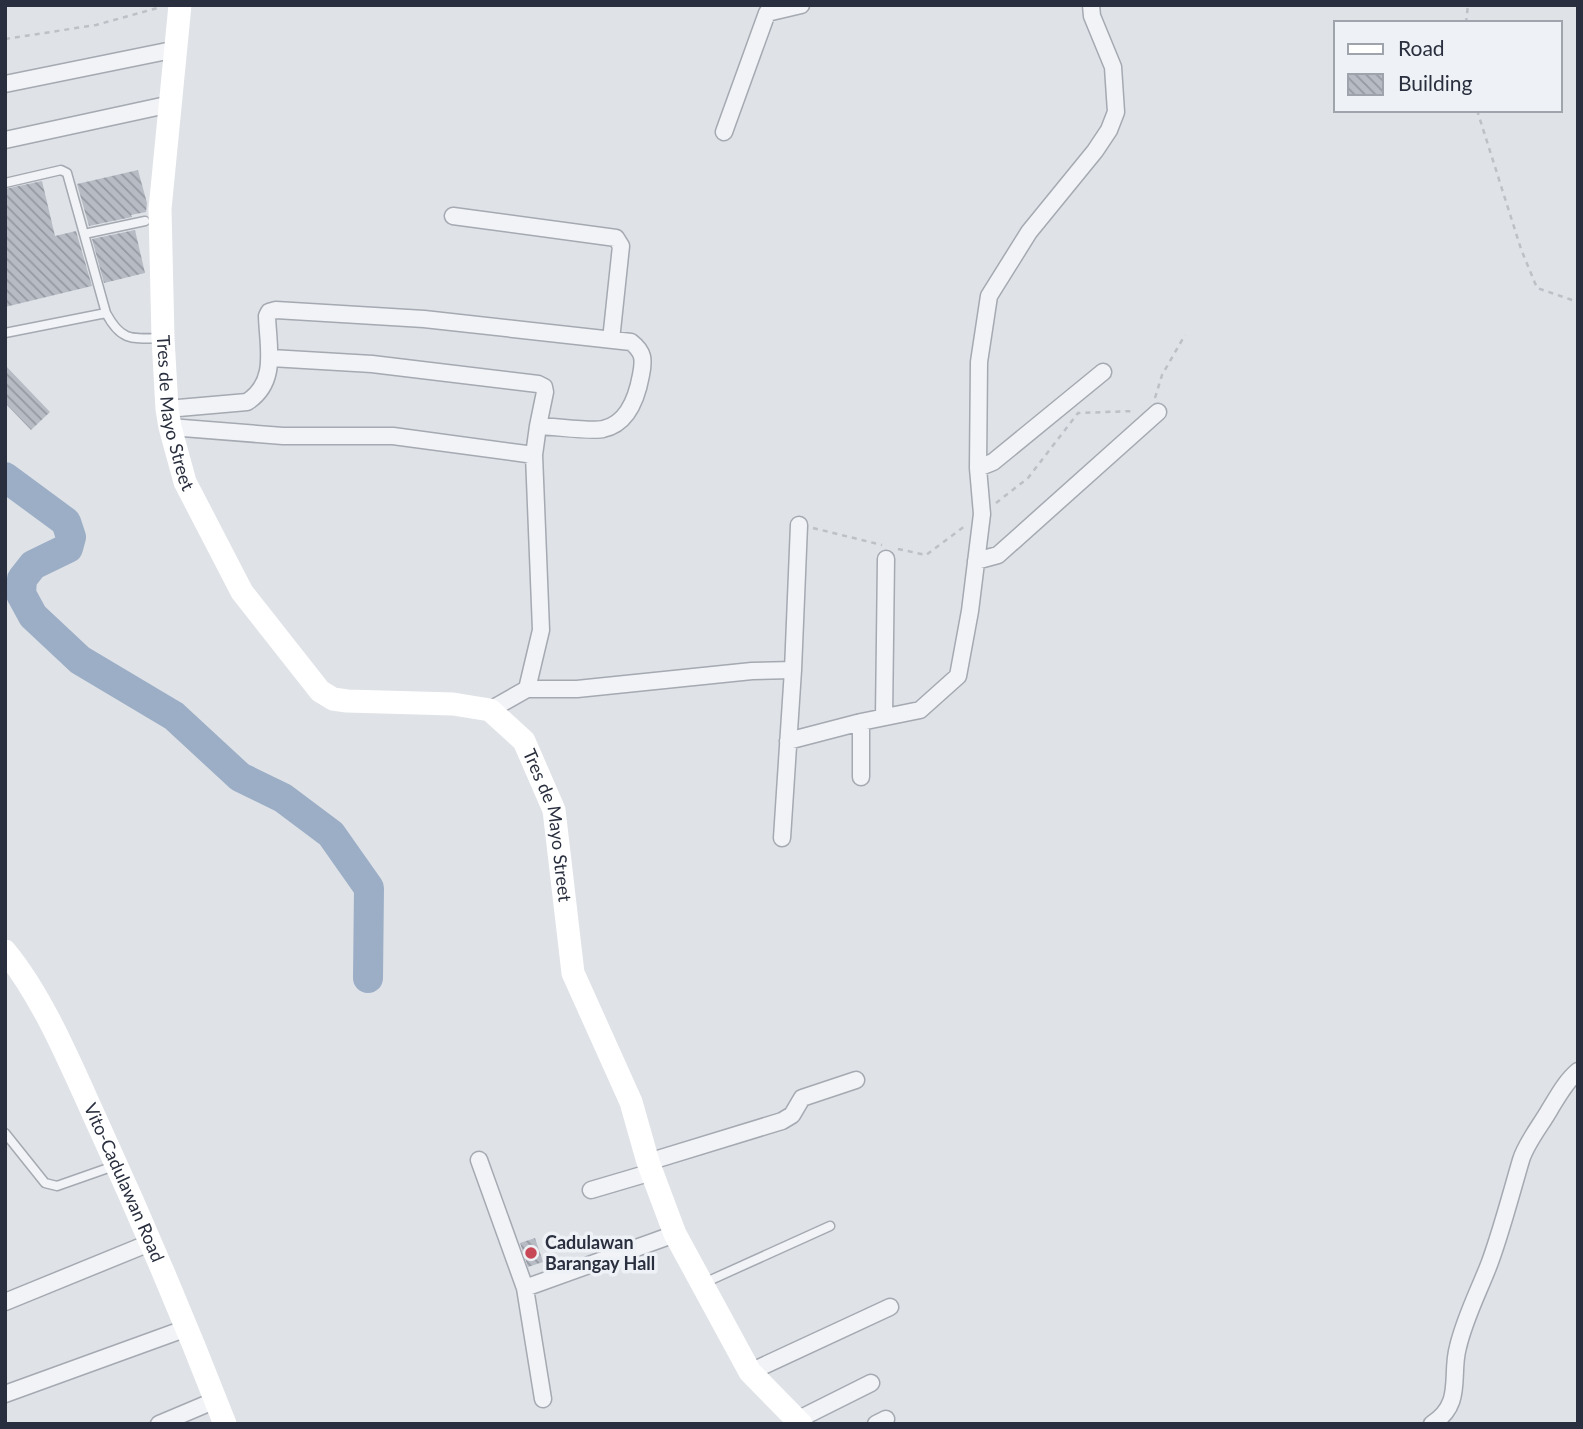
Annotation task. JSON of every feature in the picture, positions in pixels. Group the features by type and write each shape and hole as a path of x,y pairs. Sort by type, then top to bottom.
{"street":[{"name":"Tres de Mayo Street","path":"180,5 160,209 163,338 169,418 184,482 242,592 320,691 333,699 347,701 453,704 490,710 524,741 554,810 573,974 631,1102 650,1167 675,1234 750,1372 799,1422"},
{"path":"724,132 767,13 801,5"},
{"path":"788,741 920,710 958,676 982,514 978,468 979,362 989,296 1030,232 1109,130 1116,112 1113,67 1092,16 1091,5"},
{"path":"5,84 177,49"},
{"path":"5,141 171,104"},
{"path":"453,216 616,238 621,246 611,340"},
{"path":"169,418 247,402 257,396 266,383 271,358 267,316 269,312 276,310 424,319 631,342 639,348 644,360 639,390 625,417 603,429 538,426"},
{"path":"271,358 372,364 538,384 544,387 534,454 541,630 527,689"},
{"path":"978,468 993,462 1103,372"},
{"path":"976,561 998,555 1151,409"},
{"path":"169,418 283,436 393,436 534,454"},
{"path":"782,838 799,525"},
{"path":"884,717 886,559"},
{"path":"490,710 527,689 577,689 752,671 793,670"},
{"path":"861,722 861,777"},
{"name":"Vito-Cadulawan Road","path":"5,951 20,969 67,1057 152,1242 225,1424"},
{"path":"1432,1424 1442,1418 1450,1403 1455,1387 1457,1350 1494,1251 1521,1158 1571,1076 1578,1070"},
{"path":"591,1190 782,1121 793,1115 802,1098 856,1080"},
{"path":"479,1160 525,1288 542,1399"},
{"path":"525,1288 675,1234"},
{"path":"5,1302 152,1242"},
{"path":"750,1372 890,1307"},
{"path":"5,1394 187,1328"},
{"path":"799,1422 871,1382"},
{"path":"159,1424 216,1400"}],"lane":[{"path":"5,183 65,171 106,313 121,334 131,338 163,338"},
{"path":"84,234 145,220"},
{"path":"5,333 106,313"},
{"path":"5,1133 50,1185 57,1186 117,1165"},
{"path":"701,1284 830,1226"}],"path":[{"path":"5,39 96,25 168,5"},
{"path":"1478,112 1536,288 1578,302"},
{"path":"799,525 926,555 1028,478 1078,413 1151,409 1161,375 1185,335"}],"building":[{"path":"138,170 147,203 146,212 89,226 77,184"},
{"path":"42,181 55,236 76,231 92,286 5,307 5,189"},
{"path":"135,230 145,273 104,283 92,239"},
{"path":"5,365 50,412 31,430 5,403"},
{"name":"Cadulawan Barangay Hall","path":"535,1238 543,1262 528,1267 520,1243"}],"waterway":[{"path":"5,477 66,522 71,537 68,548 33,565 22,579 21,594 33,616 80,660 174,716 240,777 283,798 331,834 369,888 368,978"}],"place":[{"name":"Cadulawan Barangay Hall","path":"531,1253"}]}
